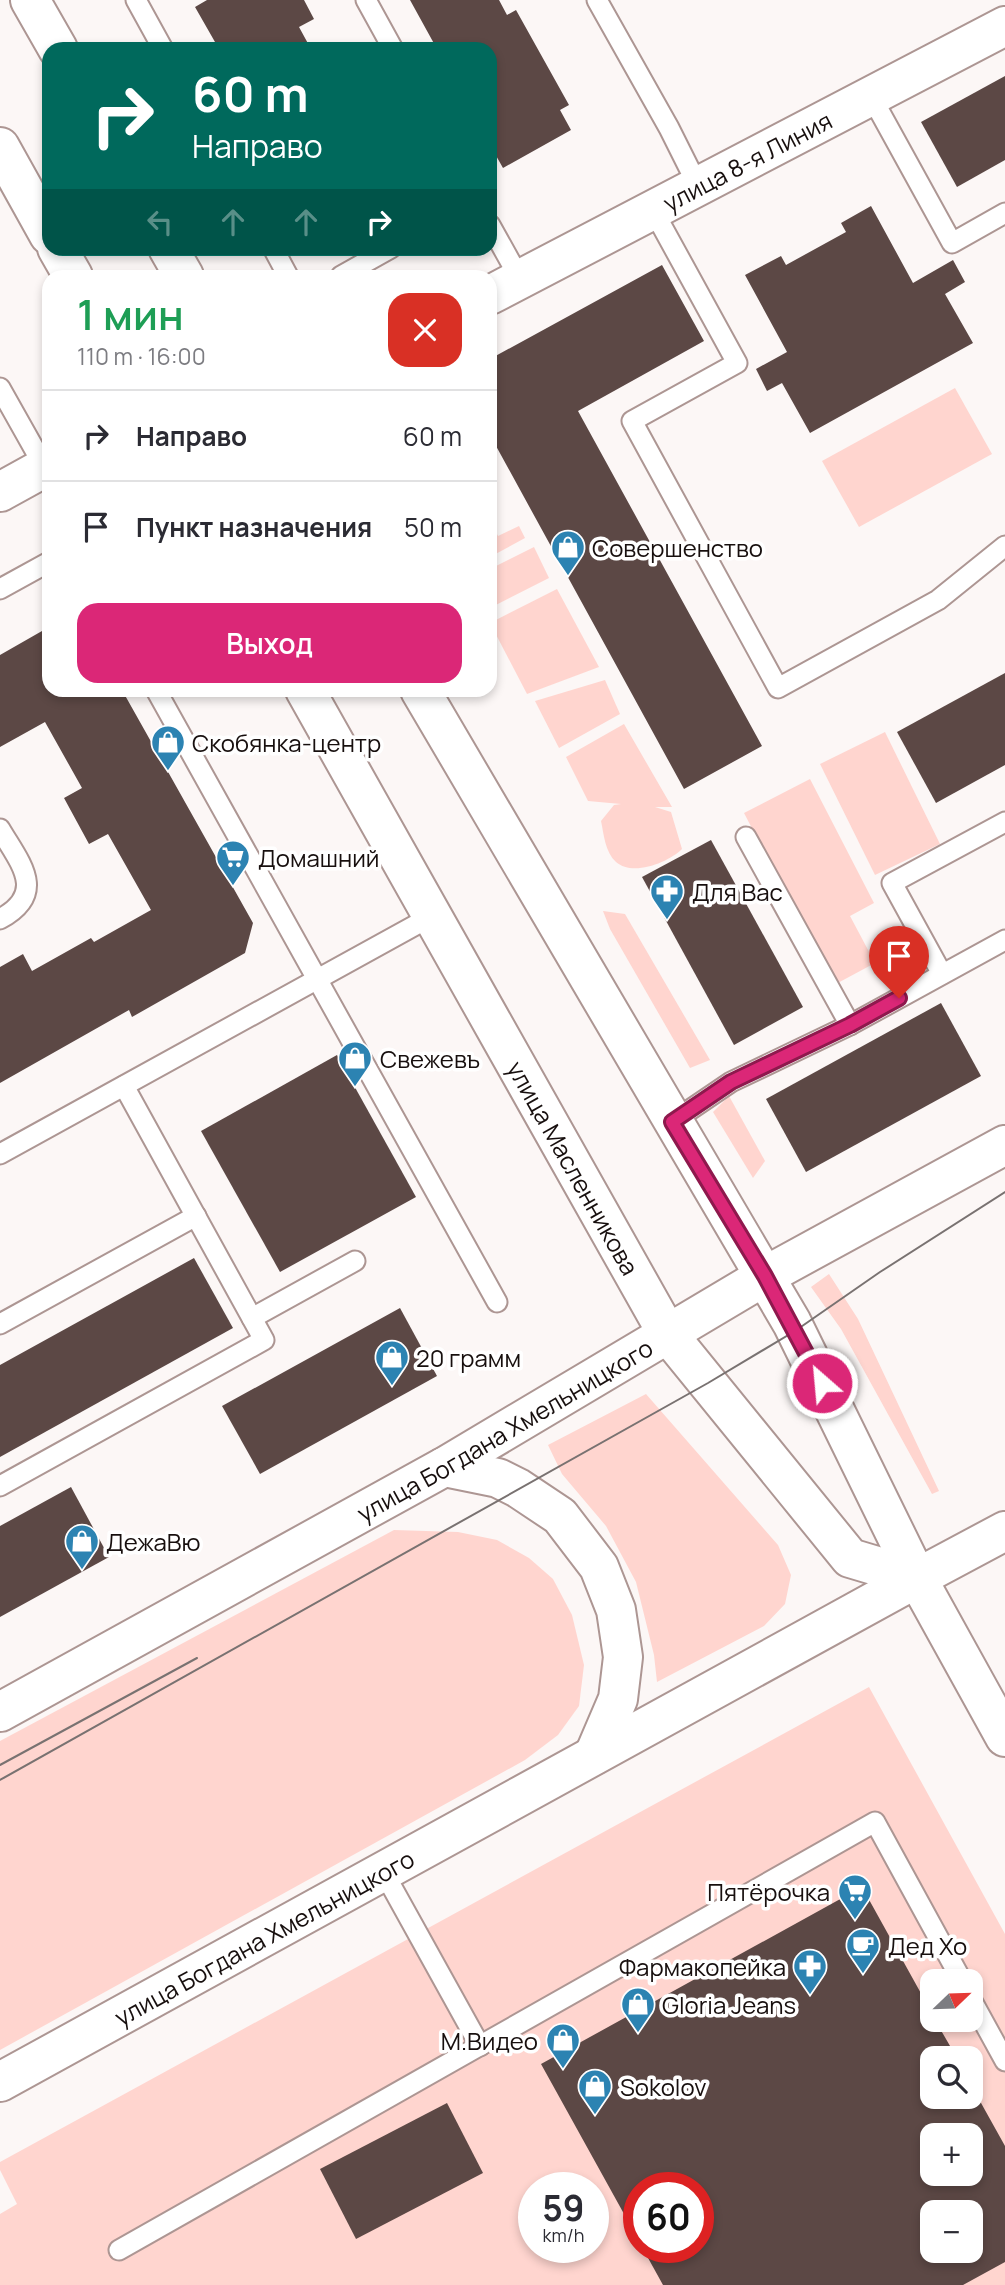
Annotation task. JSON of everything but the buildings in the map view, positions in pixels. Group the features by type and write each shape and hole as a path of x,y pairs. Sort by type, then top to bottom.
{"main road":[{"path":"30,0 54,42"},
{"name":"улица 8-я Линия","path":"505,287 1005,26"},
{"path":"0,147 42,222"},
{"path":"0,492 42,470"},
{"name":"улица Масленникова","path":"309,697 667,1333 850,1558 917,1578"},
{"path":"424,697 765,1276 810,1359 917,1578 1005,1737"},
{"name":"улица Богдана Хмельницкого","path":"0,1712 444,1466 765,1276 1005,1145"},
{"path":"444,1466 498,1478 518,1488 560,1516 599,1567 616,1610 623,1657 618,1699 594,1755"},
{"name":"улица Богдана Хмельницкого","path":"0,2082 1005,1531"}],"lane":[{"path":"136,0 159,42"},
{"path":"366,0 389,42"},
{"path":"597,0 669,128 698,186"},
{"path":"871,96 952,243 1005,213"},
{"path":"653,210 737,363 632,421 778,688 939,600 1005,546"},
{"path":"497,254 505,287"},
{"path":"352,270 377,256"},
{"path":"0,388 42,459"},
{"path":"0,589 42,566"},
{"path":"160,697 497,1302"},
{"path":"942,974 892,883 1005,822"},
{"path":"0,829 27,874 26,892 11,913 0,919"},
{"path":"746,837 850,1025"},
{"path":"0,1154 432,916"},
{"path":"672,1122 731,1082 850,1025 1005,940"},
{"path":"0,1486 264,1340 124,1086"},
{"path":"0,1324 196,1216"},
{"path":"252,1318 355,1261"},
{"path":"119,2250 875,1822 955,1969"},
{"path":"383,1871 480,2046"},
{"path":"984,2023 1005,2061"}],"shaded area":[{"path":"955,388 992,454 859,527 822,461"},
{"path":"519,526 525,538 497,553 497,534 498,536"},
{"path":"534,547 549,578 497,604 497,566"},
{"path":"557,589 599,667 527,694 497,636 497,619"},
{"path":"605,680 620,714 559,748 535,701"},
{"path":"624,724 672,807 655,807 671,812 682,849 669,859 641,868 623,866 609,853 601,821 614,805 621,804 588,801 566,757"},
{"path":"885,732 940,844 875,875 820,764"},
{"path":"810,779 874,903 850,916 875,963 834,985 744,813"},
{"path":"603,911 625,914 710,1060 690,1068 610,929"},
{"path":"729,1096 765,1161 753,1178 713,1112"},
{"path":"829,1274 858,1319 939,1491 932,1494 841,1329 811,1287"},
{"path":"646,1394 778,1545 791,1575 785,1604 764,1626 657,1682 654,1655 636,1582 606,1526 562,1474 548,1445"},
{"path":"394,1530 458,1532 497,1540 529,1558 553,1579 572,1615 584,1665 579,1706 558,1735 525,1760 0,2050 0,1741"},
{"path":"869,1687 1005,1934 1005,2285 0,2285 0,2214 17,2204 0,2170 0,2162"}],"tram line":[{"path":"0,1780 708,1383 795,1331 880,1272 1005,1192"},
{"path":"0,1765 197,1658"}],"place":[{"name":"Совершенство","path":"568,577"},
{"name":"Скобянка-центр","path":"168,772"},
{"name":"Домашний","path":"233,887"},
{"name":"Для Вас","path":"667,921"},
{"name":"Свежевъ","path":"355,1088"},
{"name":"20 грамм","path":"392,1387"},
{"name":"ДежаВю","path":"82,1571"},
{"name":"Пятёрочка","path":"855,1921"},
{"name":"Дед Хо","path":"863,1975"},
{"name":"Фармакопейка","path":"810,1996"},
{"name":"Gloria Jeans","path":"638,2034"},
{"name":"М.Видео","path":"563,2070"},
{"name":"Sokolov","path":"595,2116"}],"route":[{"path":"822,1383 765,1276 672,1122 731,1082 850,1025 899,998"}]}
